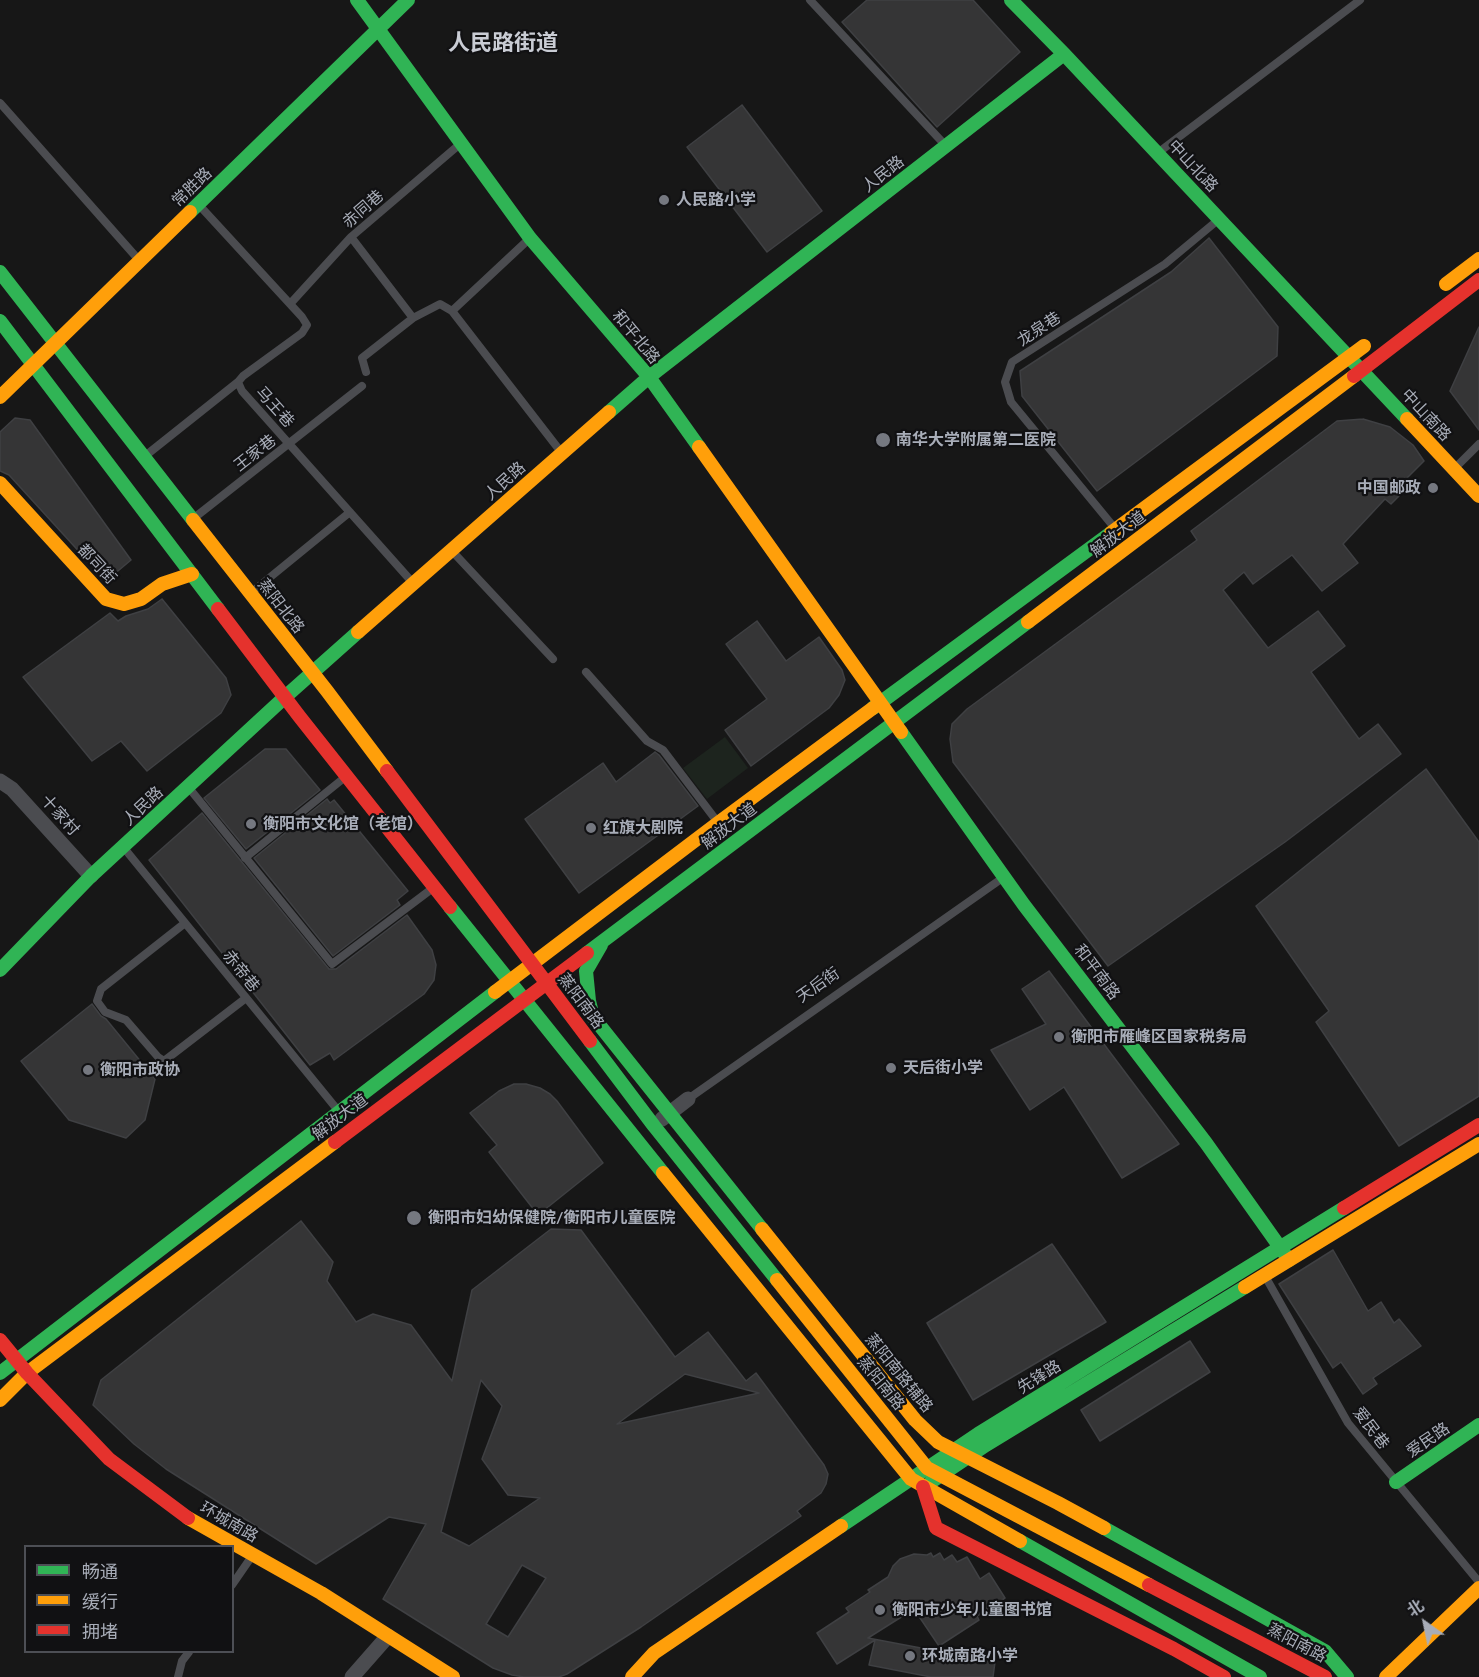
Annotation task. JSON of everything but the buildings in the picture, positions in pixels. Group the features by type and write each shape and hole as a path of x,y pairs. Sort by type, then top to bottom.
{"main road":[{"name":"和平北路","path":"357,0 530,238 649,377 881,703"},
{"name":"常胜路","path":"0,397 408,0"},
{"name":"中山北路","path":"1011,0 1349,357"},
{"name":"人民路","path":"0,970 91,876 285,698 649,377 1064,54"},
{"path":"1433,294 1479,259"},
{"name":"蒸阳北路","path":"0,272 313,674 533,963"},
{"name":"解放大道","path":"0,1400 27,1373 1204,490 1479,280"},
{"path":"0,321 285,698 524,1000 910,1479 1260,1677"},
{"name":"解放大道","path":"0,1373 339,1111 718,823 1377,336"},
{"name":"中山南路","path":"1349,357 1479,496"},
{"name":"都司街","path":"0,483 106,599 124,604 141,599 162,584 192,574"},
{"name":"和平南路","path":"881,703 1031,914 1206,1143 1288,1260"},
{"name":"蒸阳南路辅路","path":"604,940 586,971 593,1017 915,1420 939,1442 1058,1503 1325,1651 1347,1677"},
{"name":"蒸阳南路","path":"533,963 654,1126 927,1467 1325,1677"},
{"name":"先锋路","path":"632,1677 654,1653 927,1467 1479,1125"},
{"name":"先锋路","path":"648,1677 665,1658 968,1457 1479,1144"},
{"name":"环城南路","path":"0,1340 15,1360 109,1459 194,1522 321,1593 453,1677"},
{"name":"爱民路","path":"1396,1482 1479,1425"},
{"path":"923,1487 936,1528 1174,1649 1224,1677"},
{"path":"1386,1677 1479,1588"}],"street":[{"name":"十家村","path":"0,781 12,789 91,876"},
{"name":"天后街","path":"654,1126 688,1099"},
{"path":"352,1677 388,1636"}],"lane":[{"path":"810,0 946,146"},
{"path":"1158,153 1360,0"},
{"path":"0,103 140,261"},
{"name":"赤同巷","path":"290,304 351,237 462,143"},
{"name":"马王巷","path":"198,204 307,325 302,333 243,376 238,382 242,390 414,584"},
{"name":"龙泉巷","path":"1116,529 1011,402 1005,382 1012,362 1165,264 1219,218"},
{"path":"351,237 413,318"},
{"path":"452,311 530,238"},
{"path":"366,372 362,358 413,318 440,304 452,311 561,453"},
{"path":"144,456 238,382"},
{"name":"王家巷","path":"193,519 362,386"},
{"path":"1454,469 1479,444"},
{"path":"250,593 350,512"},
{"path":"452,550 553,660"},
{"path":"586,672 647,741 663,750 718,823"},
{"path":"245,858 347,776"},
{"path":"188,787 332,964 435,887"},
{"name":"赤帝巷","path":"123,847 339,1111"},
{"name":"天后街","path":"688,1099 1005,876"},
{"path":"185,923 101,989 97,1001 105,1012 126,1020 158,1057 164,1060 246,998"},
{"name":"爱民巷","path":"1264,1275 1348,1423 1479,1582"},
{"path":"234,1582 253,1555"},
{"path":"178,1677 182,1661 188,1653"}],"shaded area":[{"path":"725,737 748,768 707,799 683,768"}],"traffic: fast":[{"path":"357,0 530,238 649,377 699,447"},
{"path":"190,212 408,0"},
{"path":"1011,0 1407,419"},
{"path":"609,412 649,377 1064,54"},
{"path":"0,272 193,520"},
{"path":"0,321 218,609"},
{"path":"873,708 1111,533"},
{"path":"587,953 1028,622"},
{"path":"0,970 91,876 358,632"},
{"path":"901,732 1024,905 1206,1143 1289,1260"},
{"path":"450,907 663,1173"},
{"path":"601,945 586,971 593,1017 762,1229"},
{"path":"0,1373 495,992"},
{"path":"590,1041 654,1126 777,1280"},
{"path":"841,1526 978,1434 1344,1208"},
{"path":"931,1482 986,1445 1245,1287"},
{"path":"1396,1482 1479,1425"},
{"path":"1104,1528 1325,1651 1347,1677"},
{"path":"1020,1541 1260,1677"}],"traffic: slow":[{"path":"0,397 190,212"},
{"path":"1446,284 1479,259"},
{"path":"1111,533 1364,346"},
{"path":"1028,622 1354,376"},
{"path":"358,632 609,412"},
{"path":"1407,419 1479,496"},
{"path":"699,447 901,732"},
{"path":"0,483 106,599 124,604 141,599 162,584 192,574"},
{"path":"193,520 387,771"},
{"path":"495,992 873,708"},
{"path":"0,1400 27,1373 335,1142"},
{"path":"1245,1287 1479,1144"},
{"path":"663,1173 911,1479 1020,1541"},
{"path":"762,1229 915,1420 938,1442 1104,1528"},
{"path":"777,1280 927,1468 1149,1585"},
{"path":"188,1518 321,1593 453,1677"},
{"path":"632,1677 654,1653 841,1526"},
{"path":"1386,1677 1479,1588"}],"traffic: jam":[{"path":"1354,376 1479,280"},
{"path":"218,609 299,716 450,907"},
{"path":"387,771 590,1041"},
{"path":"335,1142 587,953"},
{"path":"1344,1208 1479,1125"},
{"path":"0,1340 27,1373 109,1459 188,1518"},
{"path":"923,1487 936,1528 1174,1649 1224,1677"},
{"path":"1149,1585 1325,1677"}],"place":[{"name":"人民路小学","path":"664,200"},
{"name":"南华大学附属第二医院","path":"883,440"},
{"name":"中国邮政","path":"1433,488"},
{"name":"衡阳市文化馆（老馆）","path":"251,824"},
{"name":"红旗大剧院","path":"591,828"},
{"name":"衡阳市雁峰区国家税务局","path":"1059,1037"},
{"name":"天后街小学","path":"891,1068"},
{"name":"衡阳市政协","path":"88,1070"},
{"name":"衡阳市妇幼保健院/衡阳市儿童医院","path":"414,1218"},
{"name":"衡阳市少年儿童图书馆","path":"880,1610"},
{"name":"环城南路小学","path":"910,1656"}],"district":[{"name":"人民路街道","path":"503,43"}]}
